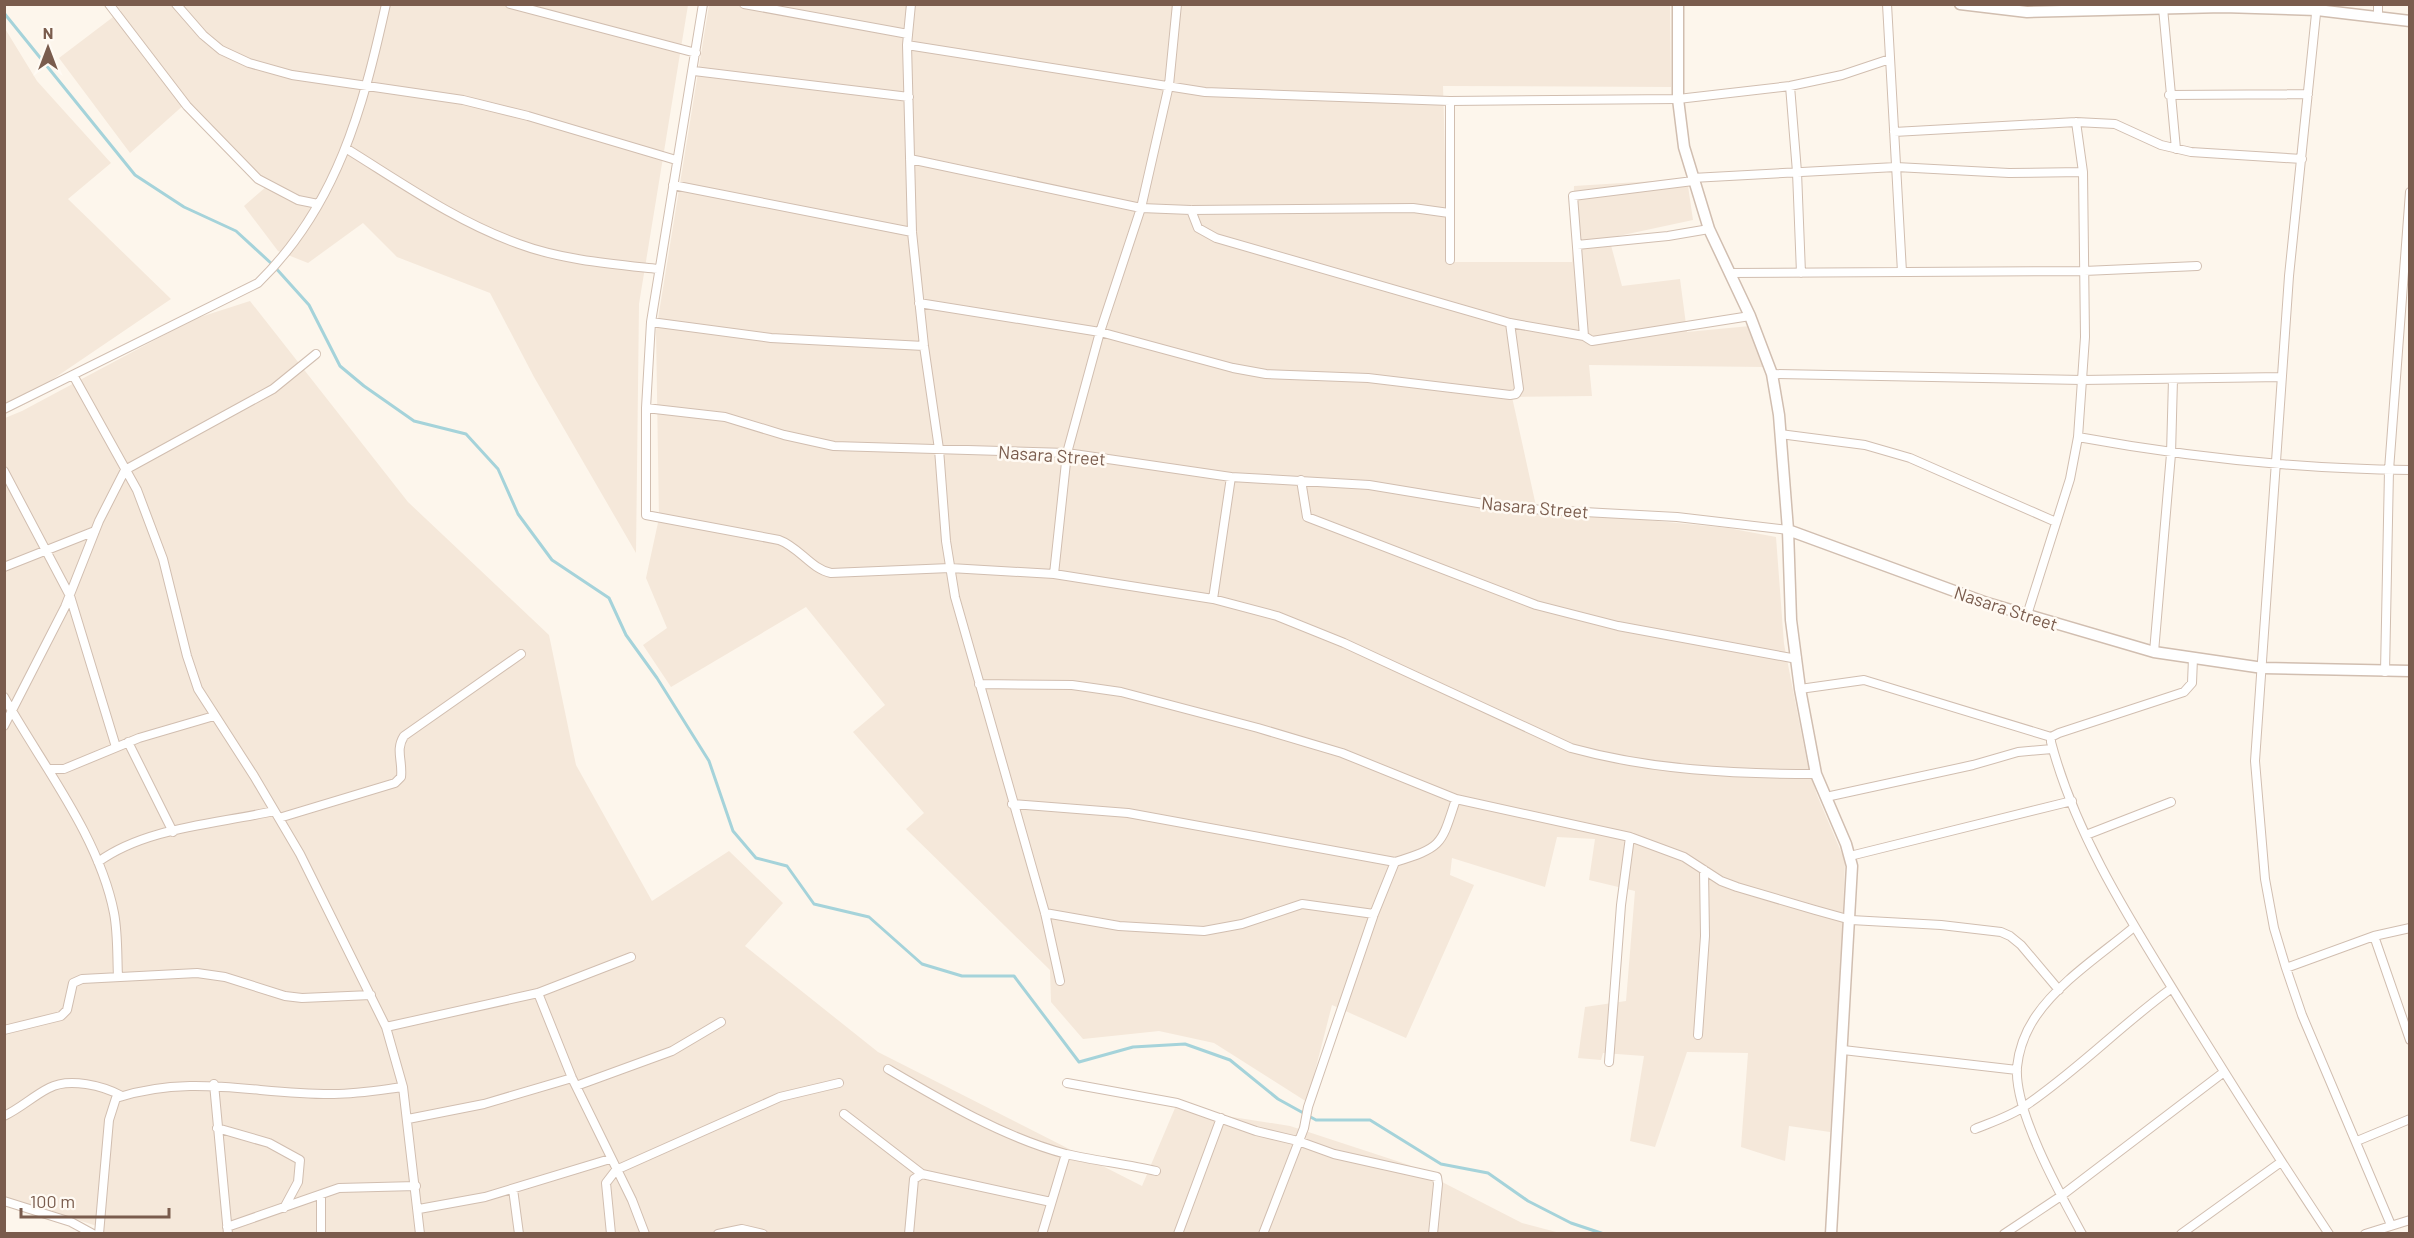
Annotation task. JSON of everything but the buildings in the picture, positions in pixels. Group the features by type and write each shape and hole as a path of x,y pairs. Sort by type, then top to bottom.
{"street":[{"path":"109,4 188,106 258,179 298,200 318,204"},
{"path":"176,4 203,35 221,50 249,63 292,75 368,84 463,100 528,116 676,160"},
{"path":"4,409 258,283 281,260 309,223 347,149 368,84 386,4"},
{"path":"510,4 696,53"},
{"path":"703,4 694,71 676,160 651,322 646,408 644,507 646,515 651,518 779,540 790,544 821,571 831,573 950,568 1054,574 1213,599 1277,616 1344,643 1571,748 1607,758 1707,772 1816,774"},
{"path":"744,4 908,34"},
{"path":"911,4 907,45 912,232 924,346 939,449 950,568 955,597 1012,804 1045,913 1060,981"},
{"path":"1054,574 1067,453 1100,332 1141,208 1169,85 1177,4"},
{"path":"1678,4 1678,99 1684,147 1709,229 1750,316 1772,374 1780,434 1788,530 1791,620 1800,689 1816,774 1850,856 1851,920 1831,1233"},
{"path":"1887,4 1902,272"},
{"path":"1960,4 2027,12 2317,7 2409,21"},
{"path":"2378,4 2378,17"},
{"path":"2317,7 2289,276 2256,773 2265,879 2274,928 2286,969 2302,1015 2391,1225"},
{"path":"2163,8 2169,95 2176,149"},
{"path":"907,45 1239,95 1450,101 1678,99 1790,86 1842,75 1890,59"},
{"path":"694,71 909,97"},
{"path":"1790,86 1797,172 1801,273"},
{"path":"2169,95 2308,94"},
{"path":"1450,101 1450,260"},
{"path":"1894,132 2076,122 2115,124 2176,149 2302,159"},
{"path":"2027,615 2070,479 2078,437 2085,338 2083,172 2076,122"},
{"path":"347,149 476,226 520,245 610,264 658,269"},
{"path":"910,159 1141,208 1191,210 1368,207 1413,208 1449,213"},
{"path":"1584,336 1573,198 1575,194 1693,180 1896,167 2009,173 2083,172"},
{"path":"673,185 912,232"},
{"path":"2385,672 2389,470 2409,192"},
{"path":"1191,210 1198,228 1216,238 1510,323 1584,336 1592,341 1750,316"},
{"path":"1576,245 1668,236 1709,229"},
{"path":"1730,273 2084,271 2197,266"},
{"path":"919,303 1100,332 1233,368 1266,374 1368,378 1510,395 1516,394 1519,389 1510,323"},
{"path":"651,322 771,338 924,346"},
{"path":"4,726 70,596 95,531 125,470 273,388 316,354"},
{"path":"1772,374 2082,380 2282,377"},
{"path":"73,375 137,490 163,559 187,656 198,689 277,814 386,1028 403,1087 420,1233"},
{"path":"2154,652 2172,454 2173,379"},
{"name":"Nasara Street","path":"646,408 676,409 725,417 834,446 1067,453 1231,477 1369,485 1508,508 1666,517 1788,530 2027,615 2154,652 2263,668 2409,671"},
{"path":"1780,434 1865,445 1910,458 2056,522"},
{"path":"2078,437 2172,454 2277,464 2409,470"},
{"path":"4,471 70,596 116,747"},
{"path":"1213,599 1231,477"},
{"path":"1301,480 1307,517 1536,605 1618,626 1797,659"},
{"path":"4,567 95,531"},
{"path":"98,862 127,843 173,832 277,814 395,783 401,777 403,766 398,750 404,736 521,654"},
{"path":"1800,689 1864,680 2022,726 2051,737 2142,704 2184,692 2192,683 2193,658"},
{"path":"979,684 1072,685 1121,692 1342,753 1456,799 1630,837 1684,857 1737,887 1851,920 1941,925 2001,932 2021,945 2059,990"},
{"path":"4,697 49,769 98,862 117,927 117,977"},
{"path":"49,769 64,769 128,742 214,716"},
{"path":"2051,737 2052,749 2072,801 2115,896 2281,1162 2329,1233"},
{"path":"128,742 173,832"},
{"path":"1826,797 1973,765 2018,752 2052,749"},
{"path":"1012,804 1128,813 1395,862 1423,854 1442,842 1456,799"},
{"path":"1850,856 2072,801"},
{"path":"2086,835 2171,802"},
{"path":"1609,1062 1620,905 1630,837"},
{"path":"1263,1233 1299,1141 1374,914 1395,862"},
{"path":"1698,1035 1705,936 1704,870"},
{"path":"1045,913 1119,926 1204,932 1242,924 1302,904 1374,914"},
{"path":"2082,1233 2061,1196 2024,1107 2017,1070 2021,1042 2036,1016 2059,990 2134,927"},
{"path":"2286,969 2374,936 2409,928"},
{"path":"2374,936 2409,1040"},
{"path":"386,1028 538,993 631,957"},
{"path":"4,1030 62,1016 67,1010 75,981 117,977 197,973 225,977 294,997 371,996"},
{"path":"1976,1129 2024,1107 2085,1060 2134,1015 2172,988"},
{"path":"538,993 574,1082 645,1233"},
{"path":"408,1119 484,1104 574,1082 672,1051 721,1022"},
{"path":"1844,1050 2017,1070"},
{"path":"888,1069 957,1109 1000,1129 1066,1154 1156,1171"},
{"path":"2004,1233 2061,1196 2224,1072"},
{"path":"611,1233 606,1183 616,1170 780,1097 839,1083"},
{"path":"1067,1083 1177,1103 1256,1131 1299,1141 1334,1154 1437,1178 1433,1233"},
{"path":"4,1116 50,1087 63,1084 95,1085 122,1096"},
{"path":"99,1233 109,1120 116,1098 140,1091 214,1084 335,1094 403,1087"},
{"path":"214,1084 227,1230 352,1185 416,1186"},
{"path":"844,1114 922,1174 1051,1203"},
{"path":"1178,1233 1221,1118"},
{"path":"2357,1141 2409,1119"},
{"path":"217,1128 269,1143 300,1160 298,1182 284,1208"},
{"path":"1042,1233 1066,1154"},
{"path":"418,1209 513,1190 610,1159"},
{"path":"2181,1233 2281,1162"},
{"path":"909,1233 914,1179 922,1174"},
{"path":"513,1190 519,1233"},
{"path":"321,1195 321,1233"},
{"path":"4,1201 71,1222 93,1233"},
{"path":"2365,1233 2409,1221"},
{"path":"718,1233 742,1229 763,1233"}],"shaded area":[{"path":"116,5 688,5 639,304 636,553 534,377 490,293 397,257 363,223 308,263 278,251 244,206 267,186 186,103 130,153 59,58 121,11"},
{"path":"709,5 1670,5 1671,87 1443,86 1448,262 1572,262 1574,186 1687,179 1693,220 1609,238 1622,286 1680,279 1687,332 1750,326 1764,367 1589,365 1592,396 1512,397 1538,515 1606,516 1728,528 1776,537 1784,644 1807,762 1817,795 1845,861 1839,1009 1830,1132 1789,1126 1785,1161 1741,1147 1748,1053 1687,1052 1655,1147 1630,1141 1644,1056 1603,1053 1601,1060 1578,1058 1585,1007 1626,1001 1635,891 1589,880 1595,839 1557,837 1545,887 1452,858 1450,875 1474,885 1406,1038 1332,1005 1307,1102 1214,1043 1159,1031 1083,1039 1051,1002 1050,970 906,829 924,813 853,732 885,705 806,607 671,687 643,645 667,628 646,578 659,518 656,331"},
{"path":"4,27 37,81 111,163 68,199 171,299 31,394 5,403"},
{"path":"250,301 408,502 549,635 576,765 652,901 729,851 783,903 745,946 878,1052 1142,1186 1175,1108 1290,1126 1409,1165 1522,1223 1560,1233 97,1234 97,1226 5,1197 5,418 194,319"}],"waterway":[{"path":"4,13 135,175 184,207 236,231 273,265 309,305 340,366 414,421 466,434 498,469 518,514 552,560 609,598 626,635 657,678 709,761 733,831 756,858 787,866 814,904 869,917 922,964 962,976 1014,976 1079,1062 1133,1047 1185,1044 1230,1060 1278,1099 1316,1120 1370,1120 1441,1164 1488,1173 1528,1201 1571,1223 1604,1234"}]}
